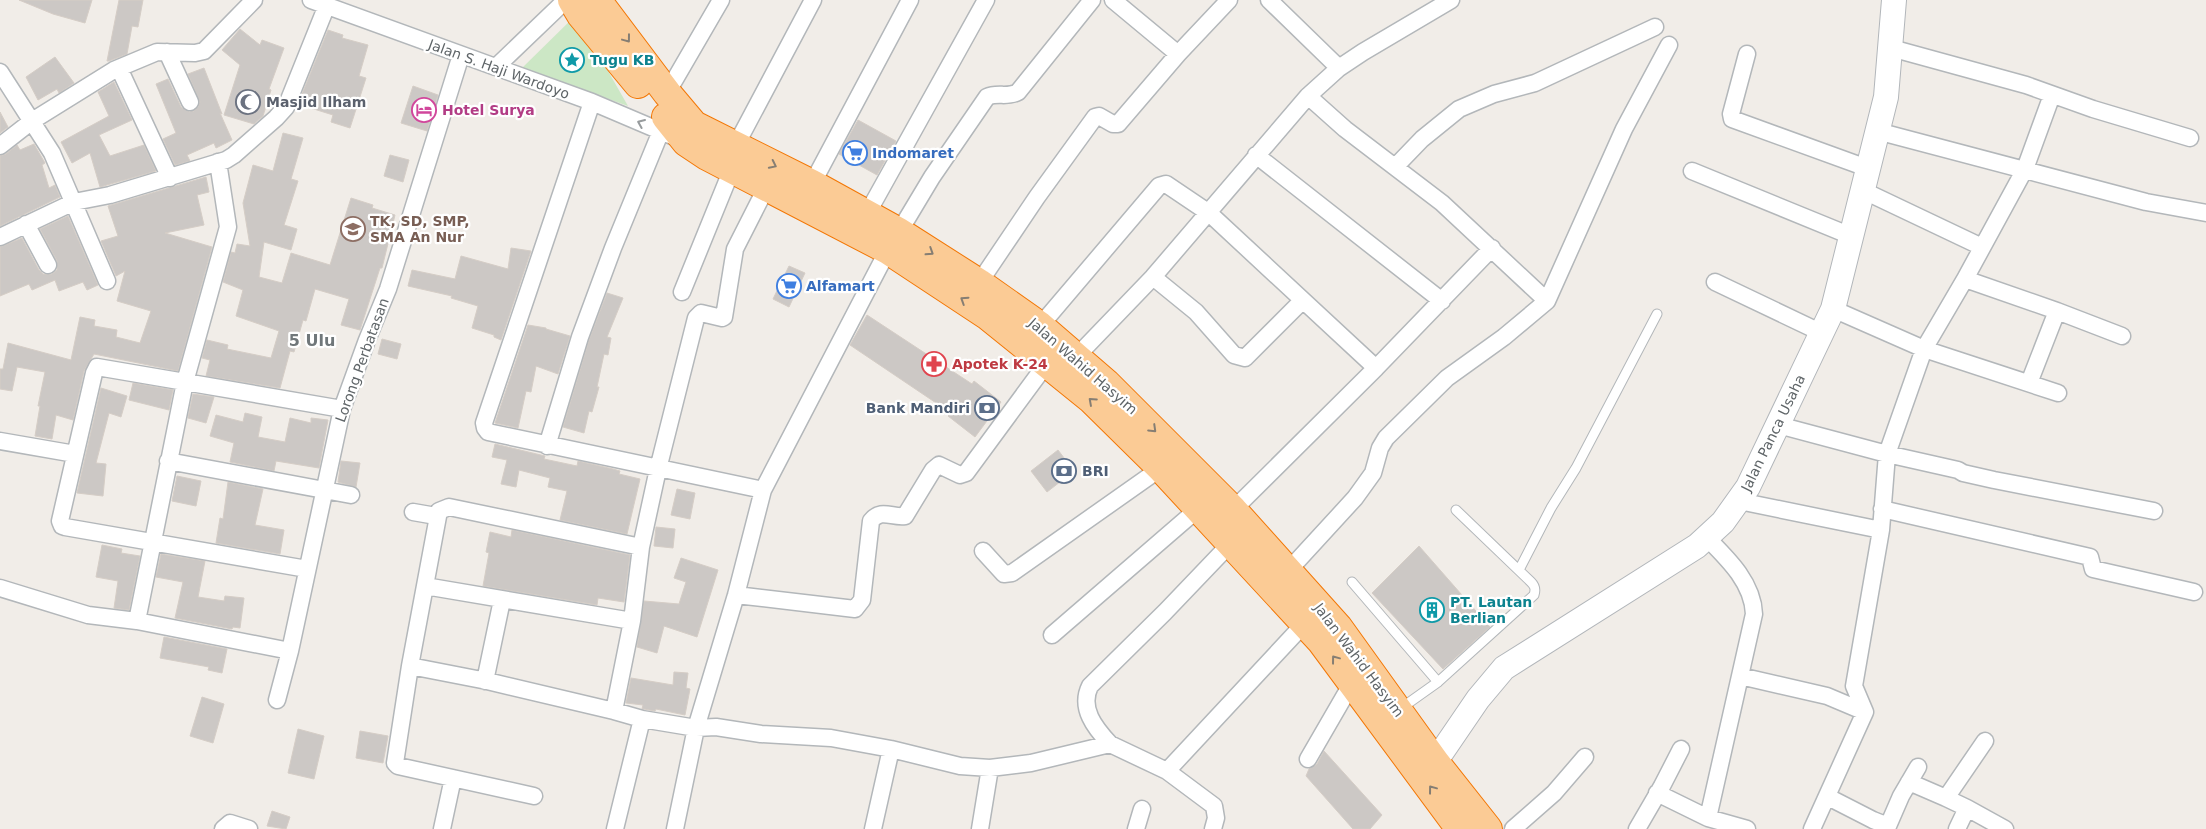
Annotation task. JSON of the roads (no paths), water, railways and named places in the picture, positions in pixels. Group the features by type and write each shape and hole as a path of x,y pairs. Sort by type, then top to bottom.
{"highway":[{"name":"Jalan Wahid Hasyim","path":"572,0 581,15 686,142 812,184 867,214 893,241 1091,399 1161,468 1305,623 1460,829"},
{"name":"Jalan Wahid Hasyim","path":"598,0 667,93 694,125 767,186 893,241 979,283 1040,326 1119,396 1233,510 1338,627 1435,762 1488,829"}],"street":[{"path":"0,146 32,121 119,68 157,52 194,53 208,49 254,0"},
{"name":"Jalan S. Haji Wardoyo","path":"312,0 592,102 686,142"},
{"path":"496,68 566,0"},
{"path":"667,93 721,0"},
{"path":"682,292 734,158 813,0"},
{"path":"812,184 910,0"},
{"path":"867,214 986,0"},
{"path":"674,829 696,728 736,595 763,490 893,241 932,177 987,98 992,95 1018,92 1092,0"},
{"path":"1113,0 1178,54"},
{"path":"979,283 1037,196 1095,117 1099,116 1113,124 1118,124 1178,54 1229,0"},
{"path":"1269,0 1339,68"},
{"path":"1076,357 1153,277 1308,96 1339,68 1412,21 1451,0"},
{"name":"Jalan Panca Usaha","path":"1435,762 1478,699 1504,668 1707,538 1723,522 1739,501 1762,461 1833,309 1886,97 1894,0"},
{"path":"0,237 74,202 110,195 170,178 234,155 286,107 328,6"},
{"path":"1395,167 1422,139 1458,109 1494,94 1535,83 1655,28"},
{"path":"1288,571 1301,559 1373,473 1380,448 1386,438 1447,378 1504,337 1547,301 1624,129 1669,45"},
{"path":"1891,48 2026,85 2052,95 2190,138"},
{"path":"168,52 190,102"},
{"path":"1746,54 1731,114 1733,120 1865,179 1982,247"},
{"name":"Lorong Perbatasan","path":"277,700 290,651 342,409 388,289 461,55"},
{"path":"119,68 170,178"},
{"path":"0,72 52,153 107,281"},
{"path":"1812,829 1865,712 1854,686 1881,530 1887,454 1924,349 2026,169 2052,95"},
{"path":"1308,96 1345,129 1442,203 1547,301"},
{"path":"592,102 484,426 488,432 547,446 763,490"},
{"path":"547,446 583,328 613,248 661,131"},
{"path":"1877,131 2146,202 2206,213"},
{"path":"1256,155 1442,301"},
{"path":"137,621 185,382 228,227 218,162"},
{"path":"1692,171 1851,236"},
{"path":"614,711 632,621 641,547 658,469 696,318 701,313 724,317 735,249 767,186"},
{"path":"1040,326 1159,186 1170,186 1209,213 1376,368"},
{"path":"26,224 48,265"},
{"path":"1233,510 1376,368 1492,248"},
{"path":"1153,277 1196,312 1234,355 1239,358 1245,358 1302,301"},
{"path":"1965,279 2122,336"},
{"path":"1715,282 1822,333"},
{"path":"1833,309 1924,349 2058,393"},
{"path":"2029,383 2057,311"},
{"path":"736,595 855,609 862,600 870,521 874,516 881,514 905,516 933,470 939,465 960,475 966,473 1047,363"},
{"path":"307,569 62,526 60,521 96,367 342,409"},
{"path":"1778,425 1887,454 1958,470 1963,473 2154,511"},
{"path":"0,441 75,454"},
{"path":"168,461 351,495"},
{"path":"983,551 1004,574 1012,573 1161,468"},
{"path":"1739,501 1881,530"},
{"path":"534,796 398,766 395,762 436,516 442,509 449,507 641,547"},
{"path":"1052,636 1199,508"},
{"path":"1882,509 2090,557 2093,569 2194,592"},
{"path":"413,512 436,516"},
{"path":"1707,538 1740,575 1748,588 1754,604 1754,614 1708,818"},
{"path":"1213,829 1216,818 1214,806 1167,772 1110,744 1097,729 1086,710 1085,700 1090,686 1231,543"},
{"path":"425,586 632,621"},
{"path":"0,588 88,615 137,621 290,651"},
{"path":"485,681 502,600"},
{"path":"1167,772 1305,623"},
{"path":"410,666 485,681 642,719 696,728 716,727 761,734 831,738 891,749 960,766 990,768 1031,763 1110,744"},
{"path":"1740,676 1828,696 1865,712"},
{"path":"1308,759 1352,683"},
{"path":"615,829 642,719"},
{"path":"1946,798 1985,741"},
{"path":"873,829 891,749"},
{"path":"1637,829 1681,749"},
{"path":"1513,829 1554,793 1585,757"},
{"path":"1828,796 1886,827 1918,767"},
{"path":"980,829 990,768"},
{"path":"442,829 453,778"},
{"path":"1909,782 1967,808 2005,829"},
{"path":"1657,793 1708,818 1747,829"},
{"path":"1956,829 1967,808"},
{"path":"1136,829 1142,810"},
{"path":"223,829 230,823 249,829"}],"lane":[{"path":"1519,570 1551,508 1576,468 1657,314"},
{"path":"1398,710 1438,682 1534,595 1535,586 1456,510"},
{"path":"1352,582 1438,682"}],"place":[{"name":"Tugu KB","path":"572,60"},
{"name":"Masjid Ilham","path":"248,102"},
{"name":"Hotel Surya","path":"424,110"},
{"name":"Indomaret","path":"855,153"},
{"name":"TK, SD, SMP, SMA An Nur","path":"353,229"},
{"name":"Alfamart","path":"789,286"},
{"name":"Apotek K-24","path":"934,364"},
{"name":"Bank Mandiri","path":"987,408"},
{"name":"BRI","path":"1064,471"},
{"name":"PT. Lautan Berlian","path":"1432,610"}],"district":[{"name":"5 Ulu","path":"312,340"}]}
